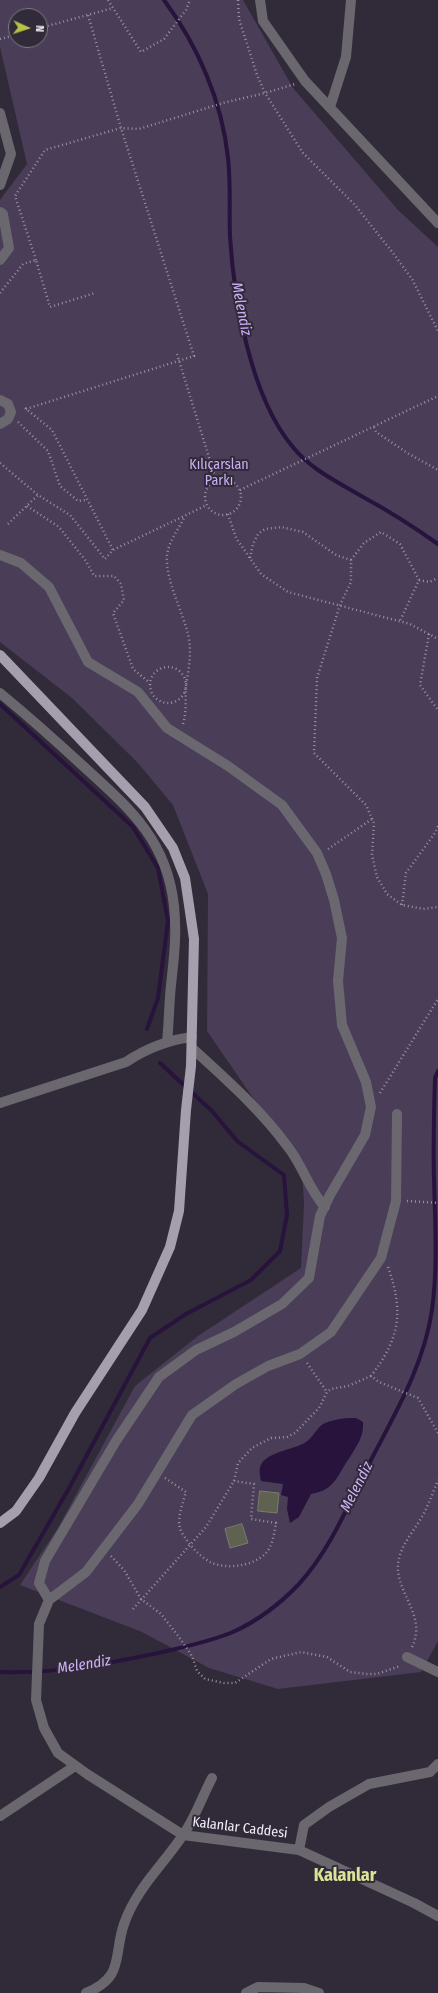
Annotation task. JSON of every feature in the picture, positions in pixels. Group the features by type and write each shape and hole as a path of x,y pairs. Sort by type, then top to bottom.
{"main road":[{"path":"0,655 145,807 173,848 185,878 194,939 191,1066 186,1110 179,1211 170,1248 142,1310 75,1413 39,1478 16,1511 0,1524"}],"street":[{"path":"260,0 263,21 305,80 438,223"},
{"path":"330,107 346,57 352,0"},
{"path":"0,113 3,139 11,154 0,185"},
{"path":"0,212 3,214 9,248 0,260"},
{"path":"0,400 8,404 10,416 6,422 0,424"},
{"path":"0,555 21,563 49,587 88,662 138,692 167,728 228,766 282,805 318,856 334,900 342,938 338,981 342,1025 366,1082 371,1107 365,1135 320,1216 309,1278 282,1304 234,1332 196,1350 160,1377 116,1441 45,1561 39,1583 49,1600 86,1572 138,1504 192,1415 236,1384 268,1366 300,1354 331,1332 381,1258 396,1201 397,1114"},
{"path":"0,693 43,728 125,804 149,833 158,849 172,891 176,925 176,945 167,1042"},
{"path":"0,1103 126,1062 145,1049 167,1042 192,1037"},
{"path":"192,1048 235,1088 279,1134 300,1164 316,1195 325,1207"},
{"name":"Kalanlar Caddesi","path":"49,1600 39,1624 36,1700 44,1728 58,1753 75,1766 183,1835 299,1850 414,1903 438,1916"},
{"path":"407,1657 438,1672"},
{"path":"299,1850 304,1825 329,1807 369,1784 430,1772 438,1764"},
{"path":"0,1816 75,1766"},
{"path":"86,1993 100,1986 112,1976 117,1964 124,1924 142,1888 183,1835 212,1778"},
{"path":"246,1993 258,1987 304,1988 319,1993"}],"path":[{"path":"108,0 141,52 164,39 186,10 190,0"},
{"path":"238,0 239,19 257,74 265,93 304,153 355,205 412,279 438,331"},
{"path":"48,26 113,8"},
{"path":"26,409 194,356 121,128 88,15"},
{"path":"95,293 50,307 15,196 45,150 121,128 139,129 223,103 285,87"},
{"path":"0,293 23,264 36,260"},
{"path":"177,354 216,480"},
{"path":"240,490 438,396"},
{"path":"21,405 52,430 113,550"},
{"path":"10,416 48,451 60,486 78,501 87,500"},
{"path":"374,427 376,432 409,454 438,470"},
{"path":"0,463 38,495 70,516 105,559 113,550 207,505"},
{"path":"227,479 237,485 240,490 240,502 233,512 228,514 216,513 207,505 206,494 211,484 216,480 227,479"},
{"path":"8,524 38,495"},
{"path":"27,506 59,527 86,561 94,576 114,576 121,584 124,600 113,613 133,669 150,683"},
{"path":"228,514 236,538 261,574 288,592 400,621 438,639"},
{"path":"180,736 186,712 186,686 183,674 178,670 166,667 155,672 150,683 152,694 156,699 167,703 178,701 185,692 186,686 190,666 188,635 167,563 168,550 174,534 185,516"},
{"path":"250,558 253,544 258,534 265,529 281,527 303,532 336,554 351,560"},
{"path":"419,580 400,544 381,532 364,543 351,560 351,582 340,605 317,678 314,753 366,805 374,823 372,855 377,877 387,894 402,905 423,909 438,907"},
{"path":"419,580 429,582 438,578"},
{"path":"400,621 419,580"},
{"path":"429,634 420,685 438,710"},
{"path":"318,856 372,819"},
{"path":"402,905 406,873 435,833 438,826"},
{"path":"371,1107 438,999"},
{"path":"406,1201 438,1203"},
{"path":"133,1609 206,1527 234,1481 238,1463 252,1448 271,1438 287,1437 295,1433 319,1408 327,1392 331,1388 348,1386 371,1376 391,1347 397,1325 398,1305 394,1285 388,1267 378,1262"},
{"path":"300,1354 327,1392"},
{"path":"371,1376 379,1382 418,1398 438,1433"},
{"path":"157,1472 186,1492 181,1513 180,1528 190,1545 211,1563 242,1566 266,1554 272,1543 276,1523 251,1519 254,1484 234,1481"},
{"path":"104,1548 124,1570 141,1599 160,1614 179,1637 192,1656 197,1671 205,1679 224,1684 235,1683 271,1659 301,1652 326,1657 350,1672 377,1674 400,1666 407,1657 414,1642 416,1627 411,1604 401,1584 398,1564 400,1554 425,1512 438,1480"}],"green space":[{"name":"Kılıçarslan Parkı","path":"0,0 243,0 293,88 398,210 438,247 438,1641 421,1672 278,1689 209,1668 142,1632 20,1585 58,1528 135,1386 198,1336 301,1268 304,1204 302,1169 207,1031 208,894 173,805 137,762 72,698 0,642 0,200 27,164 0,47"}],"shaded area":[{"path":"347,1418 356,1418 363,1422 361,1437 357,1445 335,1481 326,1489 311,1494 299,1517 290,1523 287,1509 288,1497 281,1495 283,1484 261,1481 260,1468 262,1463 276,1453 306,1442 323,1424"}],"building":[{"path":"260,1491 279,1493 277,1513 258,1511"},
{"path":"242,1524 248,1543 230,1548 225,1529"}],"waterway":[{"name":"Melendiz","path":"164,0 188,36 198,55 214,95 220,116 228,158 232,262 241,318 255,375 278,426 299,454 316,469 411,525 438,544"},
{"path":"0,704 133,827 158,868 168,921 158,998 147,1029"},
{"path":"0,1587 19,1575 68,1490 150,1338 186,1314 251,1280 280,1251 287,1215 284,1175 237,1141 212,1111 160,1063"},
{"name":"Melendiz","path":"0,1672 60,1670 119,1661 215,1639 242,1628 268,1611 292,1591 311,1570 340,1523 400,1404 416,1368 428,1330 432,1310 435,1277 436,1244 434,1128 435,1078 438,1071"}],"district":[{"name":"Kalanlar","path":"345,1876"}]}
